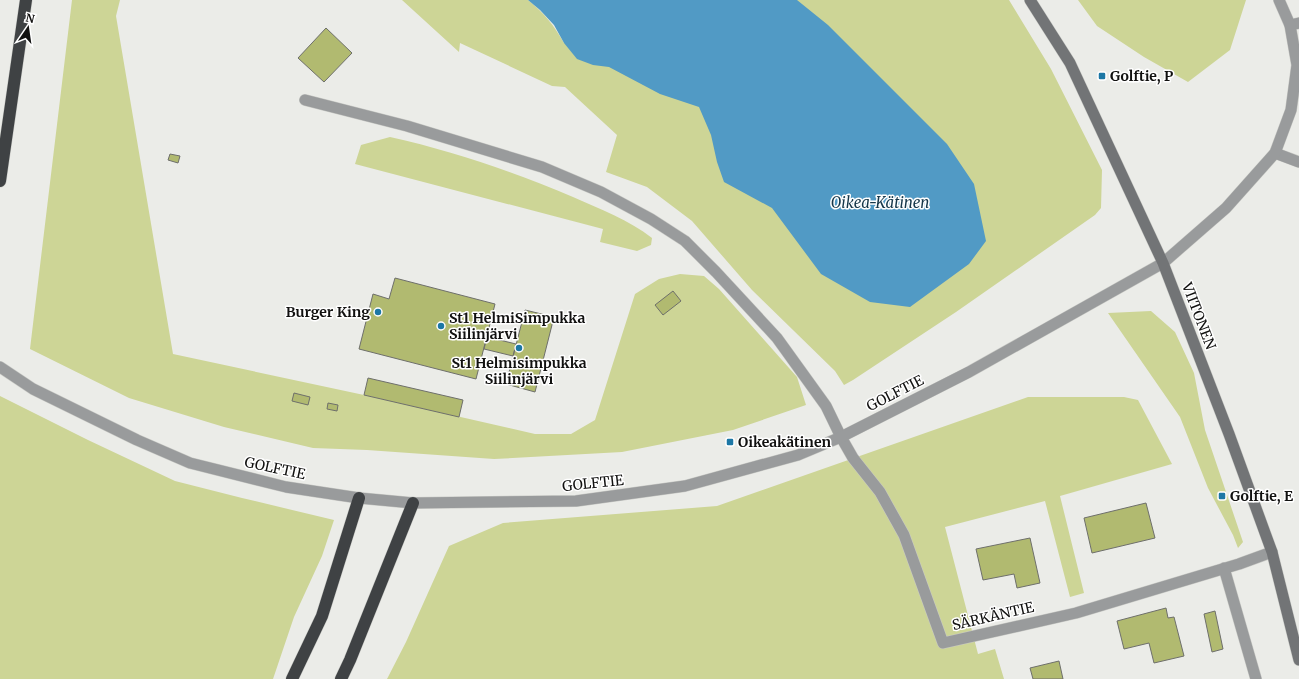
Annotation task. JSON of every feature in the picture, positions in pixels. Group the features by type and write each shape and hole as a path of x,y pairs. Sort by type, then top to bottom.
{"highway":[{"path":"0,181 26,0"},
{"path":"292,679 322,616 359,498"},
{"path":"341,679 413,504"}],"main road":[{"name":"VIITONEN","path":"1030,0 1070,63 1163,263 1229,434 1272,552 1299,660"}],"street":[{"path":"1279,0 1295,24 1297,65 1291,110 1275,154 1299,162"},
{"path":"305,100 407,126 542,168 601,192 651,219 685,241 778,338 826,406 841,438"},
{"name":"GOLFTIE","path":"0,367 33,389 137,440 190,463 286,487 359,498 413,504 576,502 685,486 798,455 841,438 969,372 1163,263 1226,208 1275,154"},
{"name":"SÄRKÄNTIE","path":"841,438 853,458 880,492 904,535 943,643 1076,613 1272,552"},
{"path":"1224,568 1256,679"}],"green space":[{"path":"72,0 120,0 116,16 173,354 535,434 571,434 595,420 635,294 659,279 680,274 704,276 719,289 797,377 806,405 733,430 622,452 494,459 367,450 313,448 224,427 129,398 30,349"},
{"path":"402,0 528,0 548,20 564,43 676,0 1009,0 1051,69 1102,170 1101,208 1095,215 956,312 844,385 835,371 752,290 692,221 647,187 606,172 617,135 565,87 552,86 460,43 459,52"},
{"path":"1078,0 1246,0 1230,50 1188,82 1144,57 1097,26"},
{"path":"390,137 483,163 573,197 614,215 634,226 652,238 651,245 637,251 600,242 603,229 355,164 361,145"},
{"path":"1151,311 1175,332 1194,373 1205,430 1243,542 1238,548 1233,535 1208,488 1180,417 1108,313"},
{"path":"0,396 175,481 334,520 322,556 294,617 273,679 0,679"},
{"path":"1028,397 1124,397 1138,400 1172,464 1060,496 1084,593 1070,597 1045,501 945,527 978,654 995,649 1004,679 387,679 406,642 449,546 503,523 717,506"}],"water":[{"name":"Oikea-Kätinen","path":"528,0 797,0 828,25 947,144 974,184 986,241 969,264 910,307 870,302 821,274 772,208 724,182 717,162 711,135 699,107 660,94 609,67 593,65 577,59 564,43 554,25"}],"building":[{"path":"326,28 352,53 324,82 298,58"},
{"path":"170,154 180,156 178,163 168,160"},
{"path":"395,278 495,304 476,379 359,349 373,294 389,299"},
{"path":"673,291 681,301 663,315 655,305"},
{"path":"525,310 554,317 535,392 506,384"},
{"path":"487,337 516,344 513,356 484,349"},
{"path":"368,378 463,400 459,417 364,395"},
{"path":"294,393 310,397 308,405 292,401"},
{"path":"328,403 338,405 337,411 327,409"},
{"path":"1146,503 1155,538 1092,553 1084,518"},
{"path":"1030,538 1040,583 1017,588 1014,574 983,580 976,549"},
{"path":"1166,608 1168,618 1174,617 1184,656 1154,663 1149,643 1124,649 1117,621"},
{"path":"1215,611 1223,649 1212,652 1204,614"},
{"path":"1059,661 1063,679 1033,679 1030,668"}],"place":[{"name":"Golftie, P","path":"1102,76"},
{"name":"Burger King","path":"378,312"},
{"name":"St1 HelmiSimpukka Siilinjärvi","path":"441,326"},
{"name":"St1 Helmisimpukka Siilinjärvi","path":"519,348"},
{"name":"Oikeakätinen","path":"730,442"},
{"name":"Golftie, E","path":"1222,496"}]}
